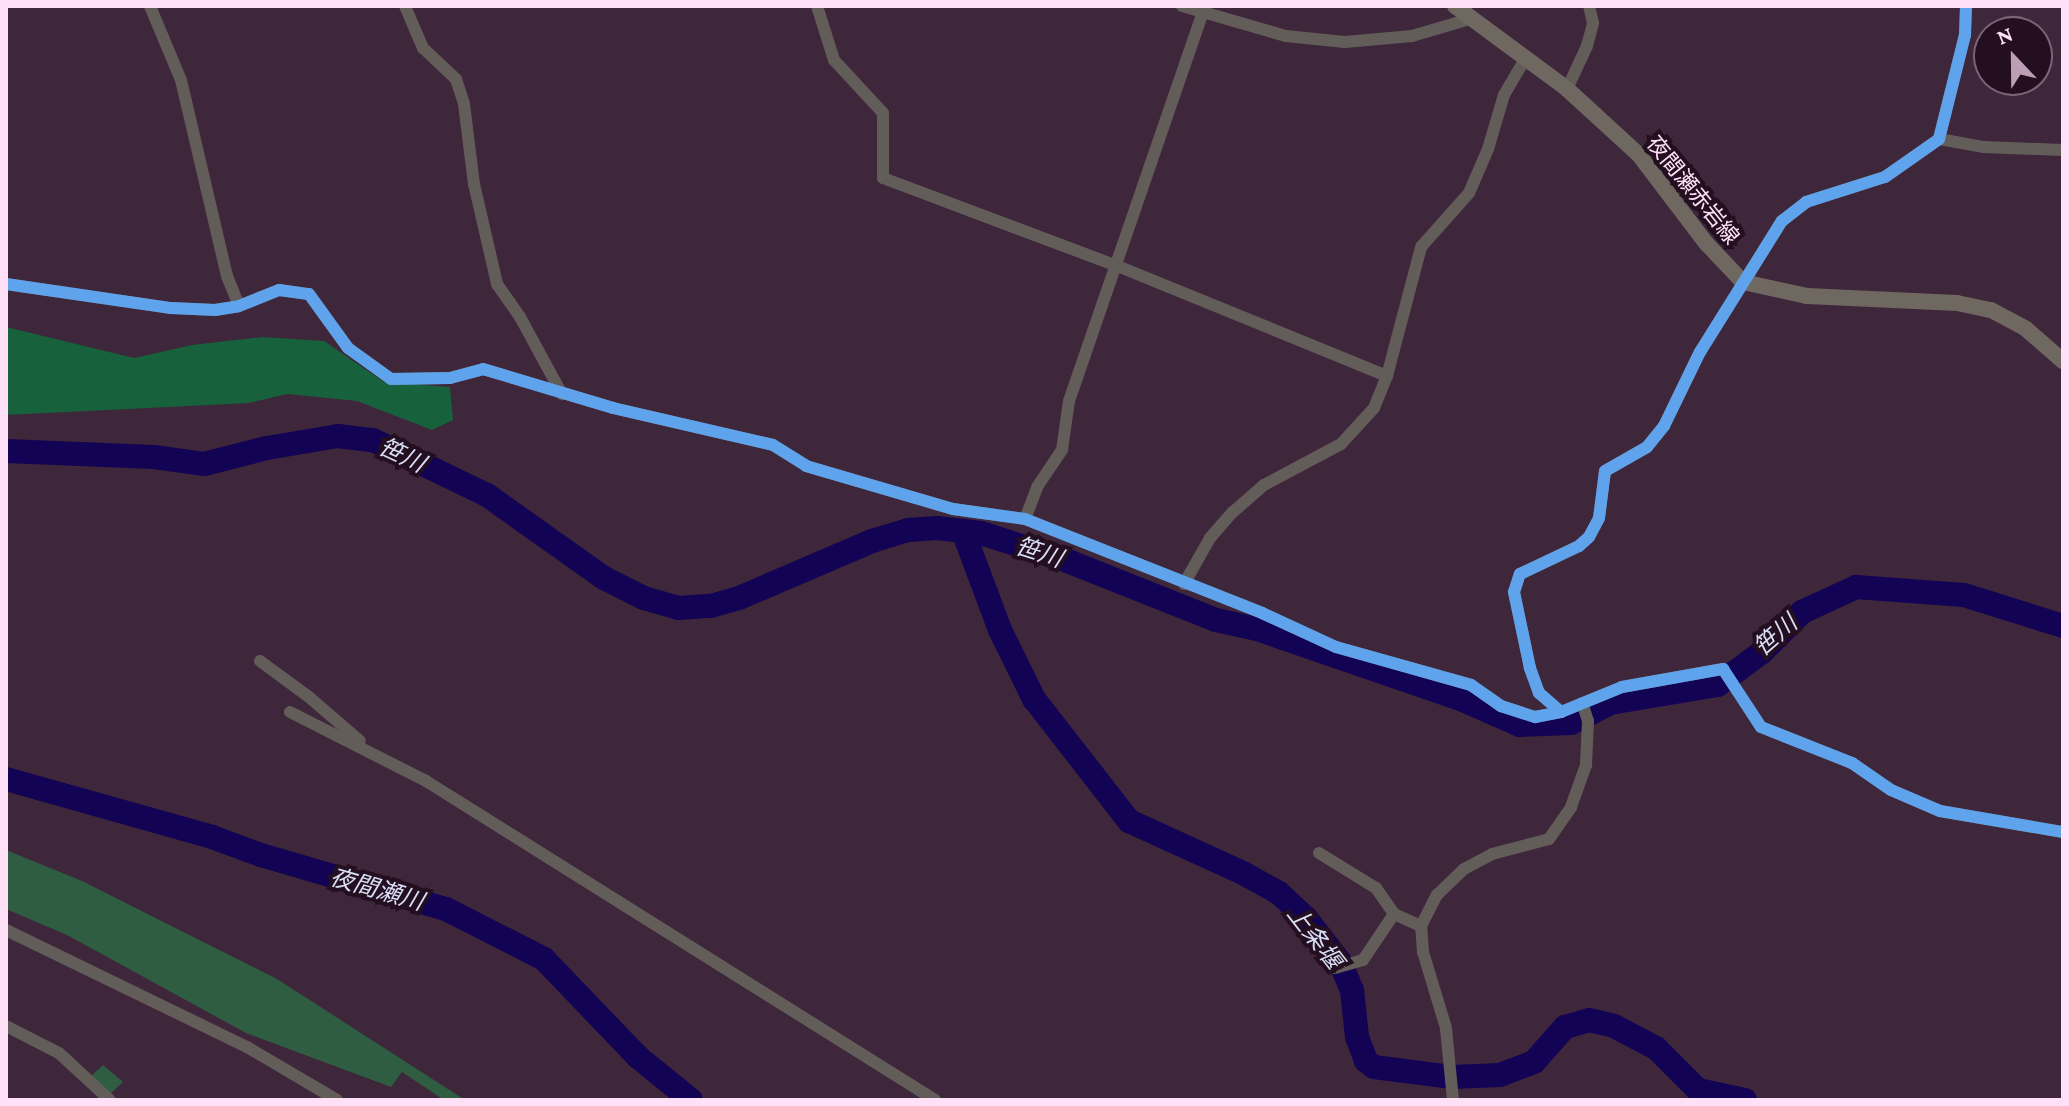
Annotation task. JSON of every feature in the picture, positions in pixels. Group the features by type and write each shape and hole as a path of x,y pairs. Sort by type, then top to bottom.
{"main road":[{"name":"夜間瀬赤岩線","path":"1455,6 1567,89 1639,155 1706,243 1743,282"},
{"path":"1743,282 1807,296 1957,303 1991,310 2026,329 2063,361"}],"street":[{"path":"150,6 181,80 227,276 239,306"},
{"path":"405,6 423,48 456,79 464,104 474,184 497,284 520,317 562,394"},
{"path":"817,6 834,60 883,113 883,178 1115,265 1387,376"},
{"path":"1182,6 1286,36 1345,42 1412,36 1473,18"},
{"path":"1567,89 1587,46 1593,23 1589,6"},
{"path":"1561,712 1539,693 1530,668 1514,592 1520,574 1579,546 1589,537 1599,518 1605,471 1622,458 1647,447 1664,426 1700,352 1782,221 1806,202 1885,177 1939,139 1965,35 1966,6"},
{"path":"1025,519 1037,487 1062,450 1069,401 1203,10"},
{"path":"1184,584 1210,538 1233,512 1264,485 1341,444 1374,408 1387,376 1421,247 1469,193 1488,149 1504,95 1525,59"},
{"path":"1939,139 1984,147 2063,150"},
{"path":"6,284 171,308 215,310 239,306 279,290 309,294 348,348 391,379 450,378 483,369 562,394 773,445 806,466 953,509 1025,519 1262,613 1336,647 1471,685 1512,710 1535,717 1583,705 1622,687 1728,676 1761,727 1852,763 1891,790 1940,811 2063,832"},
{"path":"260,661 327,712 371,752"},
{"path":"1453,1097 1446,1028 1423,952 1421,926 1437,895 1464,869 1492,854 1549,839 1571,807 1586,765 1588,721 1583,705"},
{"path":"290,712 426,781 935,1100"},
{"path":"1319,853 1376,888 1394,914 1421,926"},
{"path":"1335,968 1363,960 1394,914"},
{"path":"6,930 247,1047 337,1100"},
{"path":"6,1026 59,1053 110,1100"}],"green space":[{"path":"6,327 134,358 192,345 263,337 324,341 384,382 450,387 453,420 432,430 357,401 287,394 249,403 6,415"},
{"path":"6,850 82,881 277,979 465,1100 444,1100 402,1072 391,1087 246,1033 67,935 6,909"},
{"path":"103,1065 123,1082 109,1095 90,1077"}],"waterway":[{"name":"笹川","path":"6,451 154,457 204,464 267,448 338,436 373,440 487,495 604,578 644,598 679,608 711,606 739,598 872,541 908,530 937,528 981,533 1065,560 1216,620 1257,629 1463,700 1520,725 1571,723 1610,703 1718,685 1762,652 1802,612 1856,587 1964,595 2063,626"},
{"name":"上条堰","path":"963,531 1000,630 1034,699 1129,821 1243,873 1279,893 1306,918 1340,962 1352,990 1357,1037 1366,1061 1374,1067 1452,1077 1500,1075 1534,1062 1565,1027 1589,1020 1614,1026 1656,1048 1698,1090 1745,1100"},
{"name":"夜間瀬川","path":"6,779 212,837 261,855 446,909 544,959 638,1057 691,1100"}],"cycle path":[{"path":"1561,712 1539,693 1530,668 1514,592 1520,574 1579,546 1589,537 1599,518 1605,471 1647,447 1664,426 1700,352 1782,221 1806,202 1885,177 1939,139 1965,35 1966,6"},
{"path":"6,284 171,308 215,310 239,306 279,290 309,294 348,348 391,379 450,378 483,369 613,408 773,445 806,466 953,509 1025,519 1262,613 1336,647 1471,685 1501,706 1535,717 1561,712 1622,687 1723,669 1761,727 1852,763 1891,790 1940,811 2063,832"}]}
